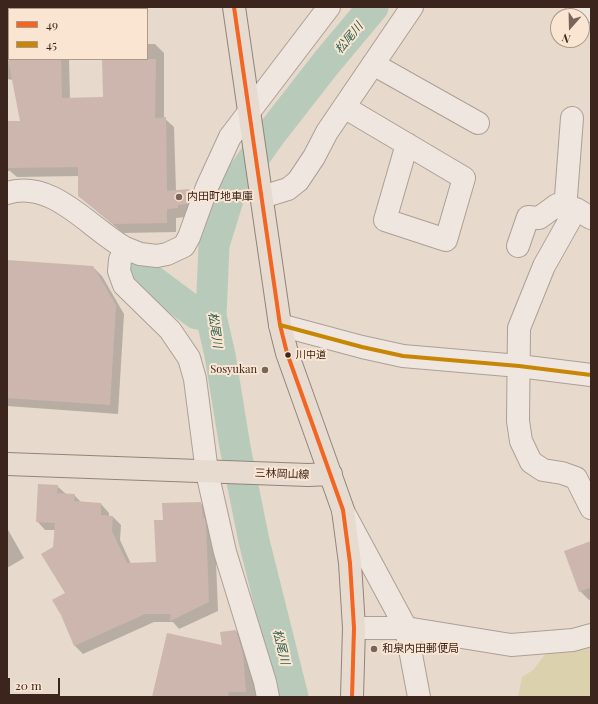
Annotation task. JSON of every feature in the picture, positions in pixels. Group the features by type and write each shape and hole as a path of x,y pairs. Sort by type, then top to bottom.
{"main road":[{"path":"234,7 280,325 288,354 343,510 350,563 354,628 352,697"},
{"name":"三林岡山線","path":"7,464 308,475 331,474"}],"street":[{"path":"7,193 24,190 45,194 66,206 112,241 140,254 157,256 167,254 184,246 189,237 207,187 230,137 250,120 329,7"},
{"path":"261,191 288,189 298,181 314,157 327,132 412,7"},
{"path":"576,7 582,10 591,11"},
{"path":"373,64 478,123"},
{"path":"344,107 407,144"},
{"path":"572,118 576,214 544,266 520,328 518,420 521,441 531,462 543,470 562,473 576,478 591,508"},
{"path":"518,246 528,217 539,218 557,205 576,214"},
{"path":"125,248 120,260 119,271 124,285 170,330 189,358 195,379 225,552 265,682 268,697"},
{"path":"280,325 362,347 403,356 519,366 591,375"},
{"path":"343,510 406,628 419,697"},
{"path":"354,628 406,628 511,645 573,640 591,635"}],"shaded area":[{"path":"591,645 591,697 518,697 522,677 533,670 547,652"}],"building":[{"path":"156,59 155,118 166,117 167,191 189,189 190,198 188,204 178,205 178,208 167,209 167,223 113,224 78,196 78,167 7,168 7,121 20,121 8,60 61,60 62,98 103,97 102,60"},
{"path":"7,260 93,266 116,305 110,405 7,398"},
{"path":"38,484 58,485 57,493 75,494 74,501 101,503 101,515 113,516 112,531 127,563 156,562 154,520 163,520 162,503 201,502 203,518 205,518 206,526 209,602 170,621 171,614 145,614 74,646 61,615 52,600 65,593 41,554 53,547 55,523 36,522"},
{"path":"591,541 591,587 579,592 564,551"},
{"path":"236,630 243,654 246,692 229,692 228,697 152,697 167,633 222,645 220,632"}],"waterway":[{"name":"松尾川","path":"293,697 254,541 235,447 220,355 211,316 214,245 231,190 270,135 327,62 373,7"},
{"path":"142,273 197,314 211,316"}],"transit line":[{"name":"49","path":"234,7 280,325 287,353 343,510 350,563 354,628 352,697"},
{"name":"45","path":"280,325 362,347 403,356 519,366 591,375"}],"place":[{"name":"内田町地車庫","path":"179,197"},
{"name":"川中道","path":"288,355"},
{"name":"Sosyukan","path":"265,370"},
{"name":"和泉内田郵便局","path":"374,649"}]}
